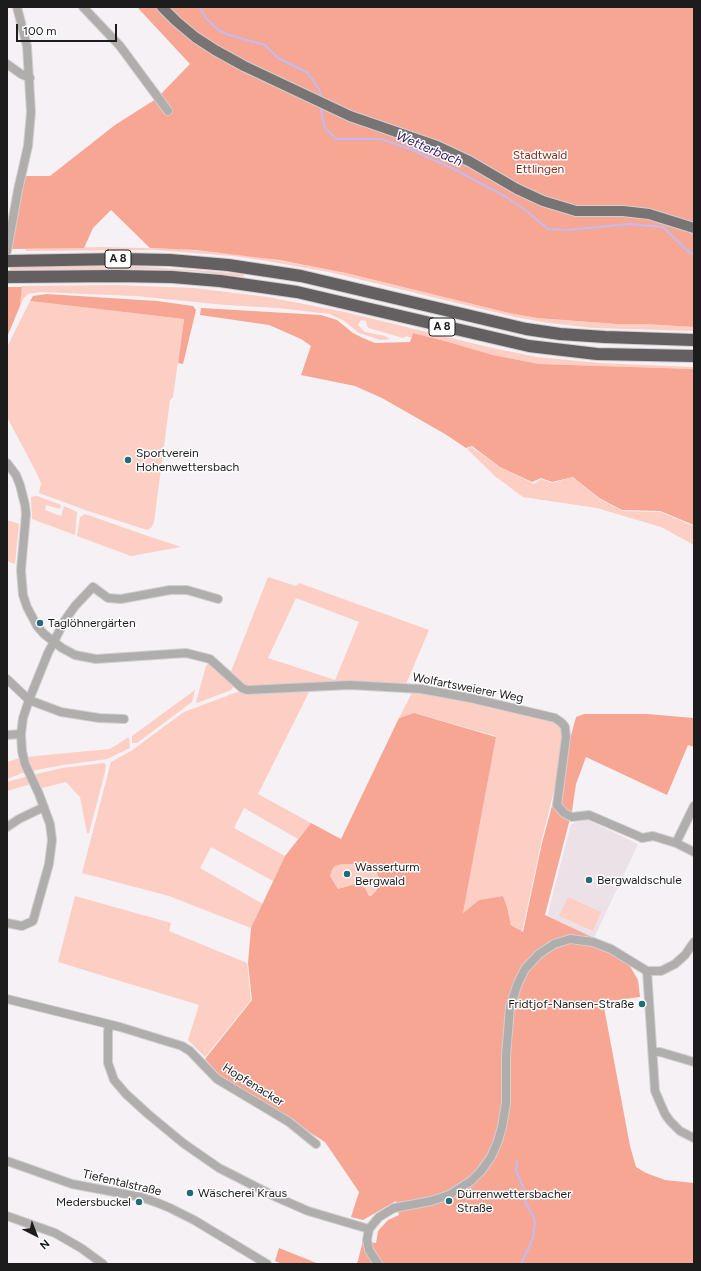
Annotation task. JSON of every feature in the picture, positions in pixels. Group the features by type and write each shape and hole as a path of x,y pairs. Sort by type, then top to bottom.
{"highway":[{"name":"A 8","path":"7,261 128,259 170,260 228,265 301,276 526,329 560,334 605,337 694,340"},
{"name":"A 8","path":"7,277 172,277 220,281 297,292 529,346 597,354 694,356"}],"main road":[{"path":"162,7 189,32 215,50 350,116 410,136 453,153 528,194 558,206 576,211 623,211 649,214 694,228"}],"street":[{"path":"7,250 30,130 31,112 27,46 18,7"},
{"path":"83,7 120,46 168,111"},
{"path":"7,64 21,74 30,78"},
{"path":"7,462 16,475 25,505 26,514 21,570 23,594 37,626 53,642"},
{"path":"7,923 22,926 33,921 52,852 50,824 39,794 25,764 20,734 29,700 53,642 65,620 92,587 108,598 121,599 170,590 187,590 218,599"},
{"name":"Wolfartsweierer Weg","path":"53,642 75,655 96,659 186,653 207,658 216,664 242,688 250,690 350,685 421,689 470,698 555,718 565,727 566,737 556,805 564,813 572,817 589,814 642,838 653,836 676,844"},
{"path":"7,679 29,700 61,712 99,718 124,719"},
{"path":"7,734 20,734"},
{"path":"694,806 676,844 694,852"},
{"path":"7,827 19,819 44,807"},
{"path":"378,1264 368,1250 367,1240 370,1229 379,1217 394,1208 431,1201 449,1195 460,1189 481,1171 492,1157 502,1127 506,1103 506,1056 510,1007 518,983 525,969 539,954 563,940 579,939 593,942 611,949 647,970 661,971 675,964 685,955 694,942"},
{"path":"647,970 655,1090 665,1114 680,1131 694,1138"},
{"path":"7,999 109,1025 108,1063 114,1080 126,1094 183,1143 219,1168 276,1197 308,1211 370,1229"},
{"name":"Hopfenacker","path":"109,1025 120,1027 186,1049 217,1079 289,1122 316,1144"},
{"path":"653,1052 660,1052 694,1062"},
{"name":"Tiefentalstraße","path":"7,1161 72,1184 141,1197 158,1203 194,1220 267,1264"},
{"path":"7,1216 55,1233 81,1248 103,1264"}],"shaded area":[{"path":"101,247 180,249 260,257 346,273 509,313 537,318 616,324 694,327 694,331 594,328 549,323 515,317 329,272 233,256 155,250 26,251 26,249"},
{"path":"128,266 243,274 244,277 191,271 141,269 10,270 10,267"},
{"path":"117,285 194,288 268,297 345,312 488,347 537,357 599,363 694,367 694,369 539,364 493,355 413,333 411,338 407,336 403,338 369,328 366,321 361,320 358,325 365,332 385,336 390,339 380,340 359,333 344,321 330,314 278,308 226,305 135,296 39,292 28,294 20,306 22,286"},
{"path":"30,301 184,319 173,397 170,400 154,522 151,528 147,530 39,493 41,483 7,417 7,347"},
{"path":"471,447 500,467 534,484 541,479 552,483 573,477 599,499 623,511 660,512 694,526 694,545 661,527 597,508 523,497 496,477 467,449"},
{"path":"37,496 61,505 60,509 46,505 45,510 61,516 64,506 77,512 75,535 32,519 31,497"},
{"path":"85,514 181,547 131,556 77,536 80,517"},
{"path":"7,520 19,524 15,564 7,561"},
{"path":"268,577 296,586 299,583 429,630 406,684 251,686 243,684 230,674","holes":["296,598 359,622 335,680 268,658"]},
{"path":"208,664 234,686 231,690 197,703 196,702 206,666"},
{"path":"195,690 192,702 137,743 132,743 132,736"},
{"path":"310,690 258,794 311,823 298,839 244,808 234,828 285,856 273,881 211,847 200,868 263,904 251,928 169,896 82,873 111,762 131,751 184,712 240,691"},
{"path":"413,691 550,720 557,723 561,728 563,738 562,758 541,843 522,932 511,924 503,896 479,900 463,913 496,736 414,713 399,718"},
{"path":"129,737 130,748 107,759 31,771 25,757 110,749"},
{"path":"20,758 25,772 7,779 7,762"},
{"path":"104,763 106,765 105,772 89,833 87,833 80,797 66,782 38,789 32,775 62,768"},
{"path":"28,776 31,784 7,791 7,782"},
{"name":"Bergwaldschule","path":"586,819 638,844 594,938 547,917 571,824"},
{"path":"342,864 370,865 376,870 380,881 376,891 369,896 365,888 355,884 338,889 330,876 335,866"},
{"path":"75,896 171,923 169,931 247,963 251,1000 205,1057 188,1040 199,1005 58,962"},
{"path":"568,897 601,912 593,931 559,916"}],"green space":[{"name":"Stadtwald Ettlingen","path":"137,7 694,7 694,327 616,324 537,318 509,313 346,273 279,260 195,250 150,248 111,210 93,228 84,248 12,249 24,176 50,176 115,125 156,99 190,64"},
{"path":"7,287 22,287 20,306 7,337"},
{"path":"47,294 157,301 193,306 196,310 183,364 178,363 184,319 30,301 33,296"},
{"path":"201,308 321,315 337,320 353,333 375,343 410,342 413,333 493,355 539,364 694,369 694,525 660,511 622,510 599,498 573,477 552,482 541,478 532,482 500,467 472,446 466,448 445,434 382,398 355,386 301,375 311,346 301,339 269,325 200,315"},
{"path":"414,713 496,737 463,913 479,900 503,896 511,925 523,932 542,843 576,717 584,714 647,714 694,718 694,747 688,745 667,795 586,757 576,784 572,811 545,915 594,938 627,961 638,980 640,997 603,1002 630,1146 636,1167 646,1173 665,1180 694,1183 694,1264 357,1264 363,1241 376,1243 378,1231 388,1220 399,1215 396,1201 363,1220 351,1217 359,1192 325,1142 220,1076 205,1059 252,1000 248,963 251,928 285,856 311,823 341,839 399,718","holes":["342,864 370,865 376,870 380,881 376,891 369,896 365,888 355,884 338,889 330,876 335,866"]},
{"path":"279,1248 319,1264 282,1264 275,1261"}],"waterway":[{"name":"Wetterbach","path":"199,7 206,18 218,30 229,35 265,45 278,58 308,73 319,89 322,98"},
{"name":"Wetterbach","path":"321,107 325,128 336,139 381,139 410,149 458,171 506,197 524,209 548,229 567,230 630,224 663,227 689,252 694,254"},
{"path":"517,1161 516,1171 523,1187 525,1202 535,1222 533,1238 521,1264"}],"place":[{"name":"Sportverein Hohenwettersbach","path":"128,460"},
{"name":"Taglöhnergärten","path":"40,623"},
{"name":"Wasserturm Bergwald","path":"347,874"},
{"name":"Bergwaldschule","path":"589,880"},
{"name":"Fridtjof-Nansen-Straße","path":"642,1004"},
{"name":"Wäscherei Kraus","path":"190,1193"},
{"name":"Dürrenwettersbacher Straße","path":"449,1201"},
{"name":"Medersbuckel","path":"139,1202"}]}
